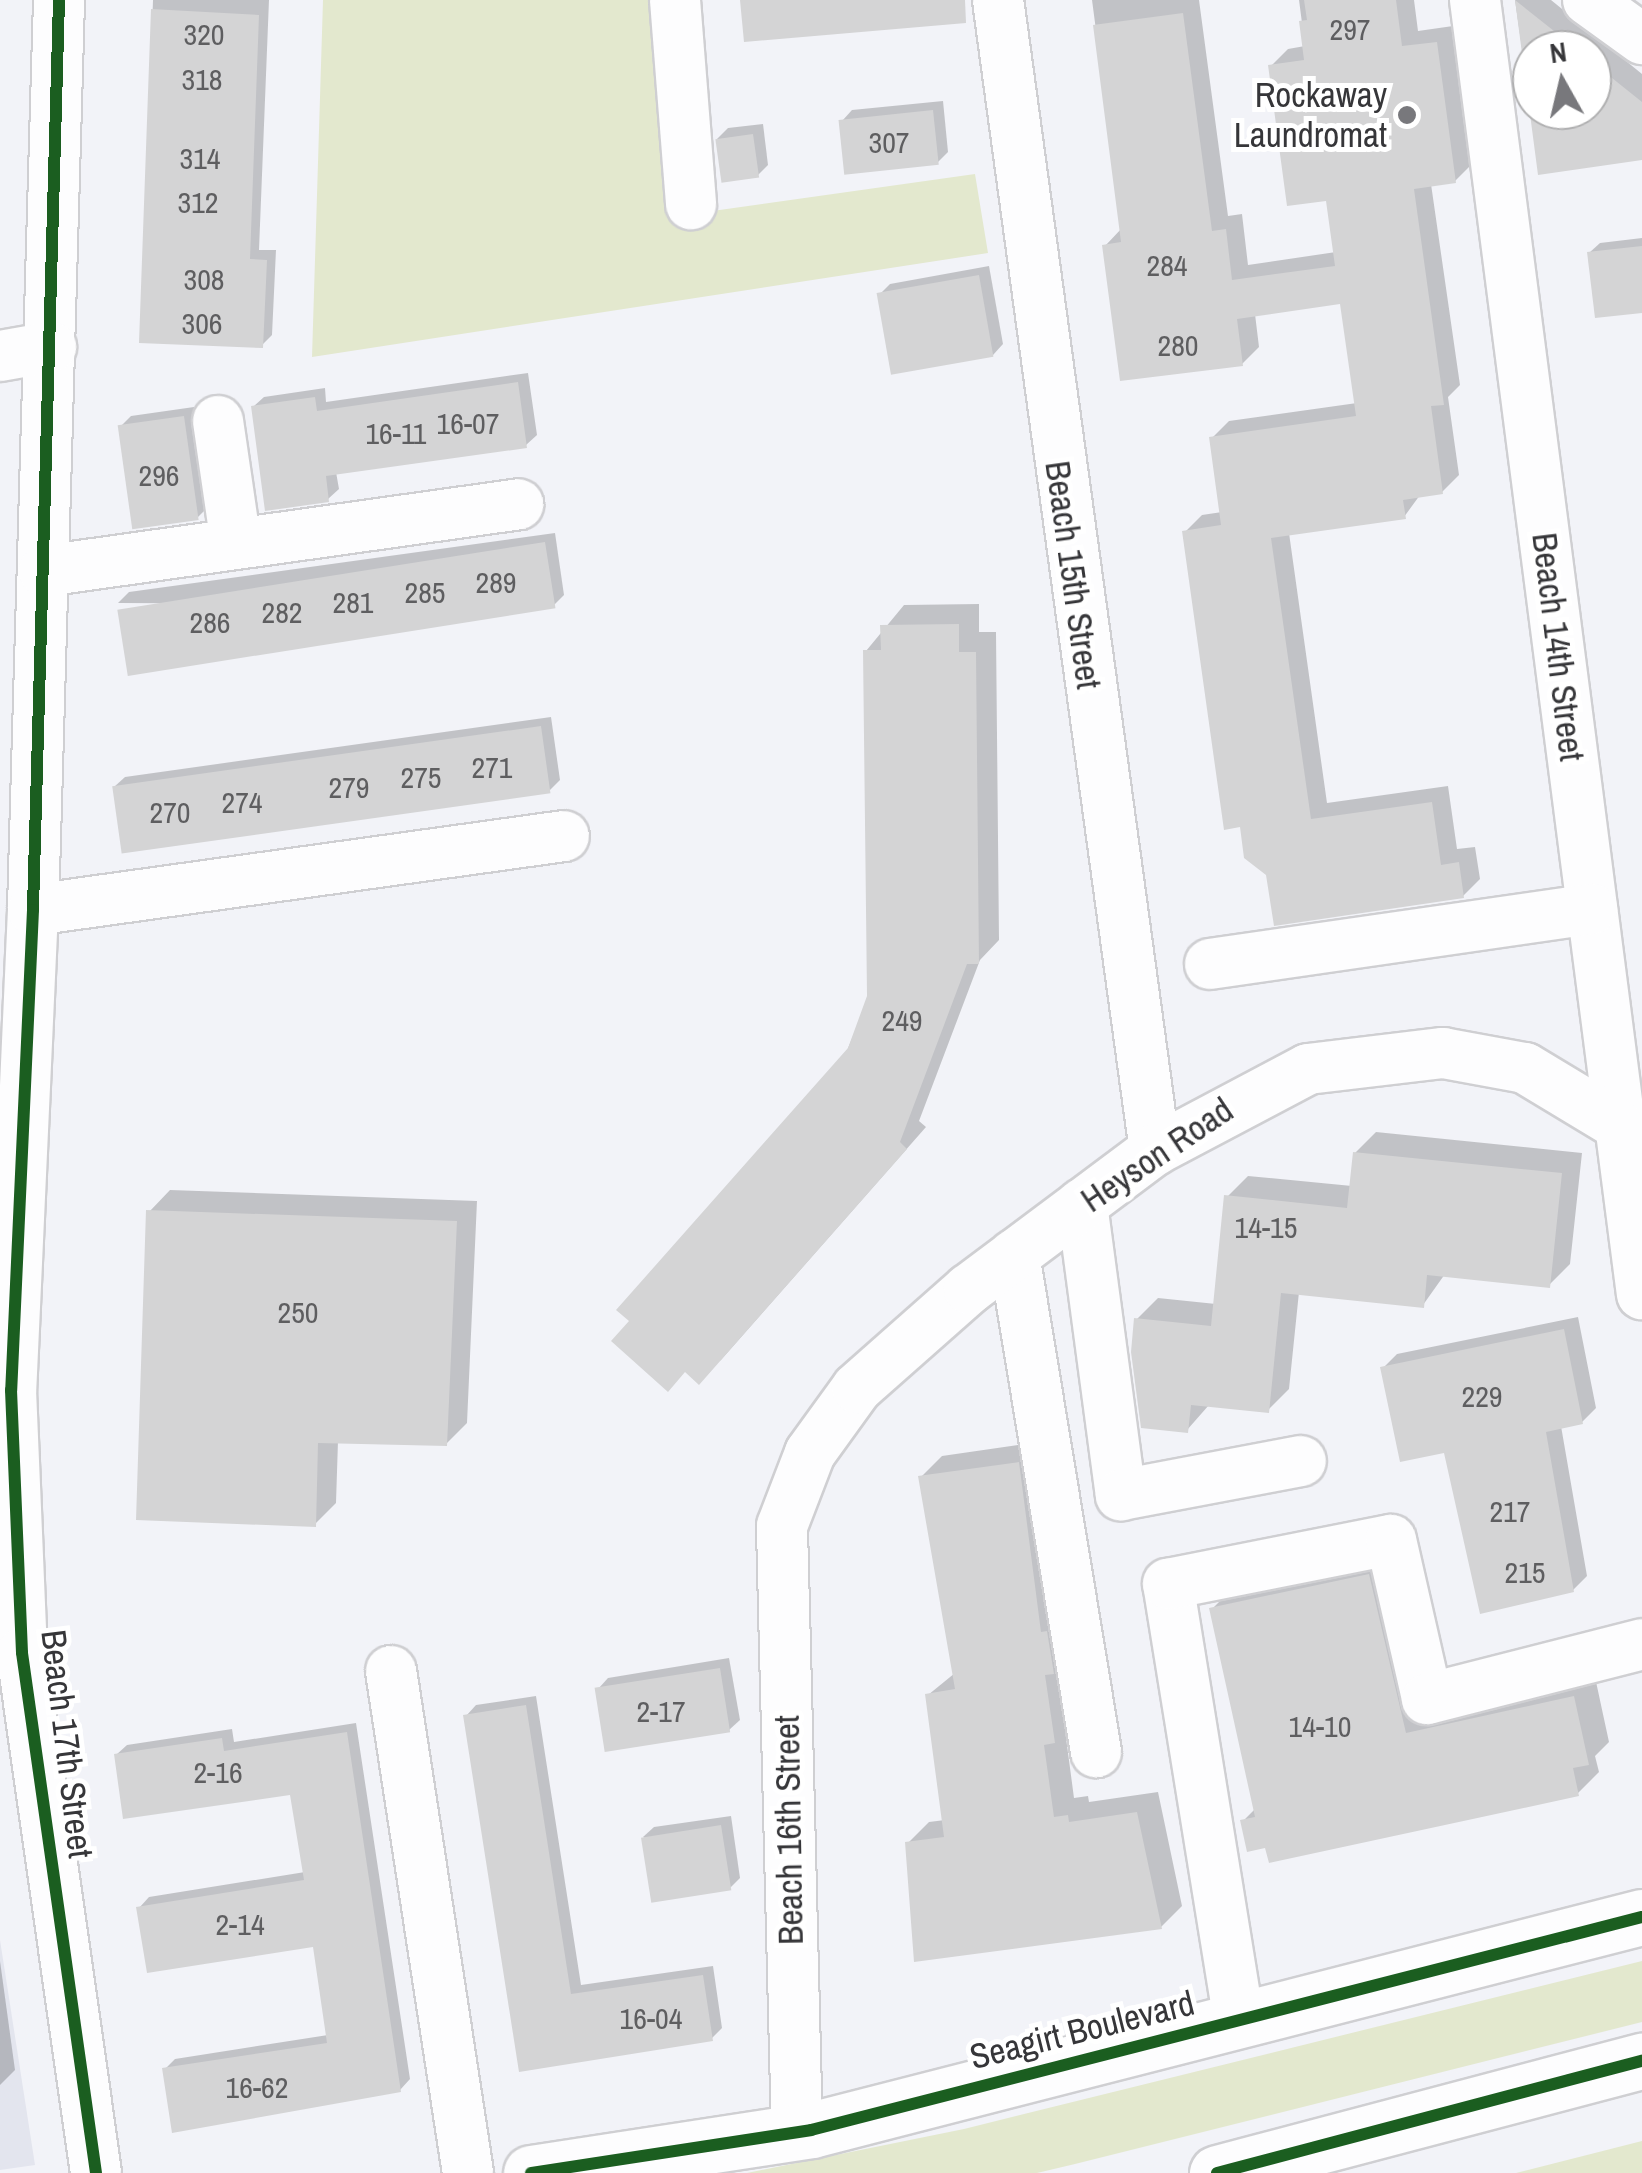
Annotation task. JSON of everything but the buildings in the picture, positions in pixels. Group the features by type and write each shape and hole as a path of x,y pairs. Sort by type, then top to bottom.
{"main road":[{"name":"Seagirt Boulevard","path":"531,2173 797,2133 1642,1917"},
{"path":"1217,2173 1642,2062"}],"street":[{"name":"Beach 17th Street","path":"59,0 33,910 11,1390 22,1653 19,1776 96,2173"},
{"path":"675,0 692,204"},
{"name":"Beach 15th Street","path":"998,0 1155,1150"},
{"name":"Beach 14th Street","path":"1475,0 1592,909 1629,1138 1642,1294"},
{"path":"1588,0 1642,39"},
{"path":"0,356 51,346"},
{"path":"218,421 236,544"},
{"path":"44,571 518,504"},
{"path":"33,910 564,836"},
{"path":"1210,964 1592,909"},
{"name":"Heyson Road","path":"782,1526 810,1453 857,1388 1014,1255 1155,1150 1280,1081 1372,1056 1443,1052 1525,1068 1629,1138"},
{"path":"1082,1204 1121,1494 1301,1461"},
{"path":"1014,1255 1096,1752"},
{"name":"Beach 16th Street","path":"782,1526 797,2133"},
{"path":"1240,2020 1168,1584 1391,1540 1427,1699 1642,1644"},
{"path":"391,1671 468,2173"}],"shaded area":[{"path":"0,1940 35,2165 0,2170"}],"green space":[{"path":"323,0 662,0 684,215 975,174 988,253 312,357"},
{"path":"1642,1961 1642,2022 1075,2164 1037,2173 747,2173 964,2129"},
{"path":"1642,2141 1642,2173 1516,2173"}],"cycle path":[{"path":"59,0 33,910 11,1390 22,1653 96,2173"},
{"path":"531,2173 811,2130 1642,1917"},
{"path":"1217,2173 1642,2061"}],"place":[{"name":"Rockaway Laundromat","path":"1407,115"}]}
